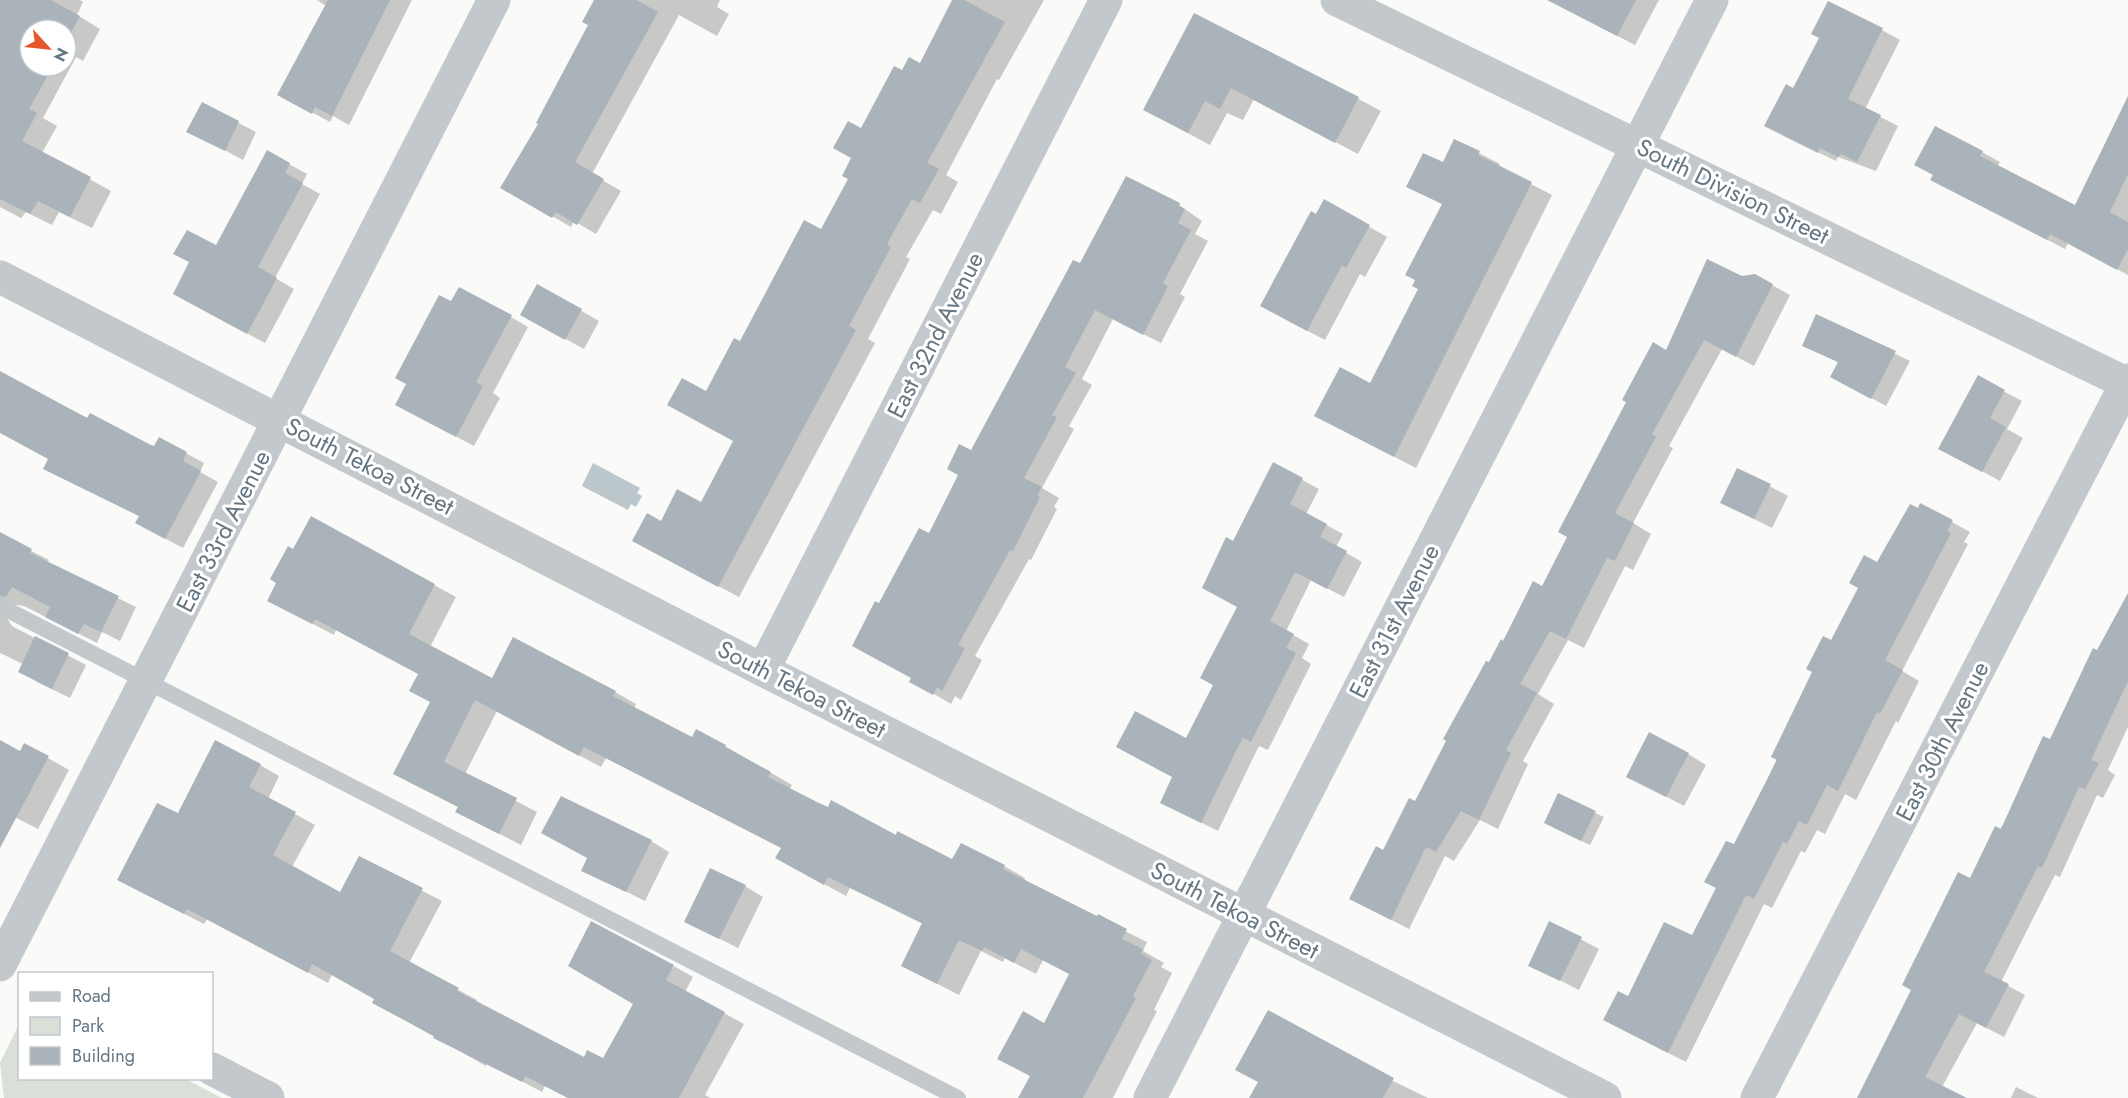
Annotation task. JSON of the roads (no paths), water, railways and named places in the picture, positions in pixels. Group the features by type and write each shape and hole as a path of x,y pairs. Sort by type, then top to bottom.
{"street":[{"name":"East 33rd Avenue","path":"7,965 147,680 494,0"},
{"name":"East 32nd Avenue","path":"764,670 1106,0"},
{"name":"South Division Street","path":"1337,0 2128,383"},
{"name":"East 31st Avenue","path":"1150,1098 1712,0"},
{"name":"South Tekoa Street","path":"0,277 280,419 764,670 1605,1098"},
{"name":"East 30th Avenue","path":"1757,1098 2128,383"},
{"path":"213,1070 268,1098"}],"lane":[{"path":"0,606 958,1098"}]}
